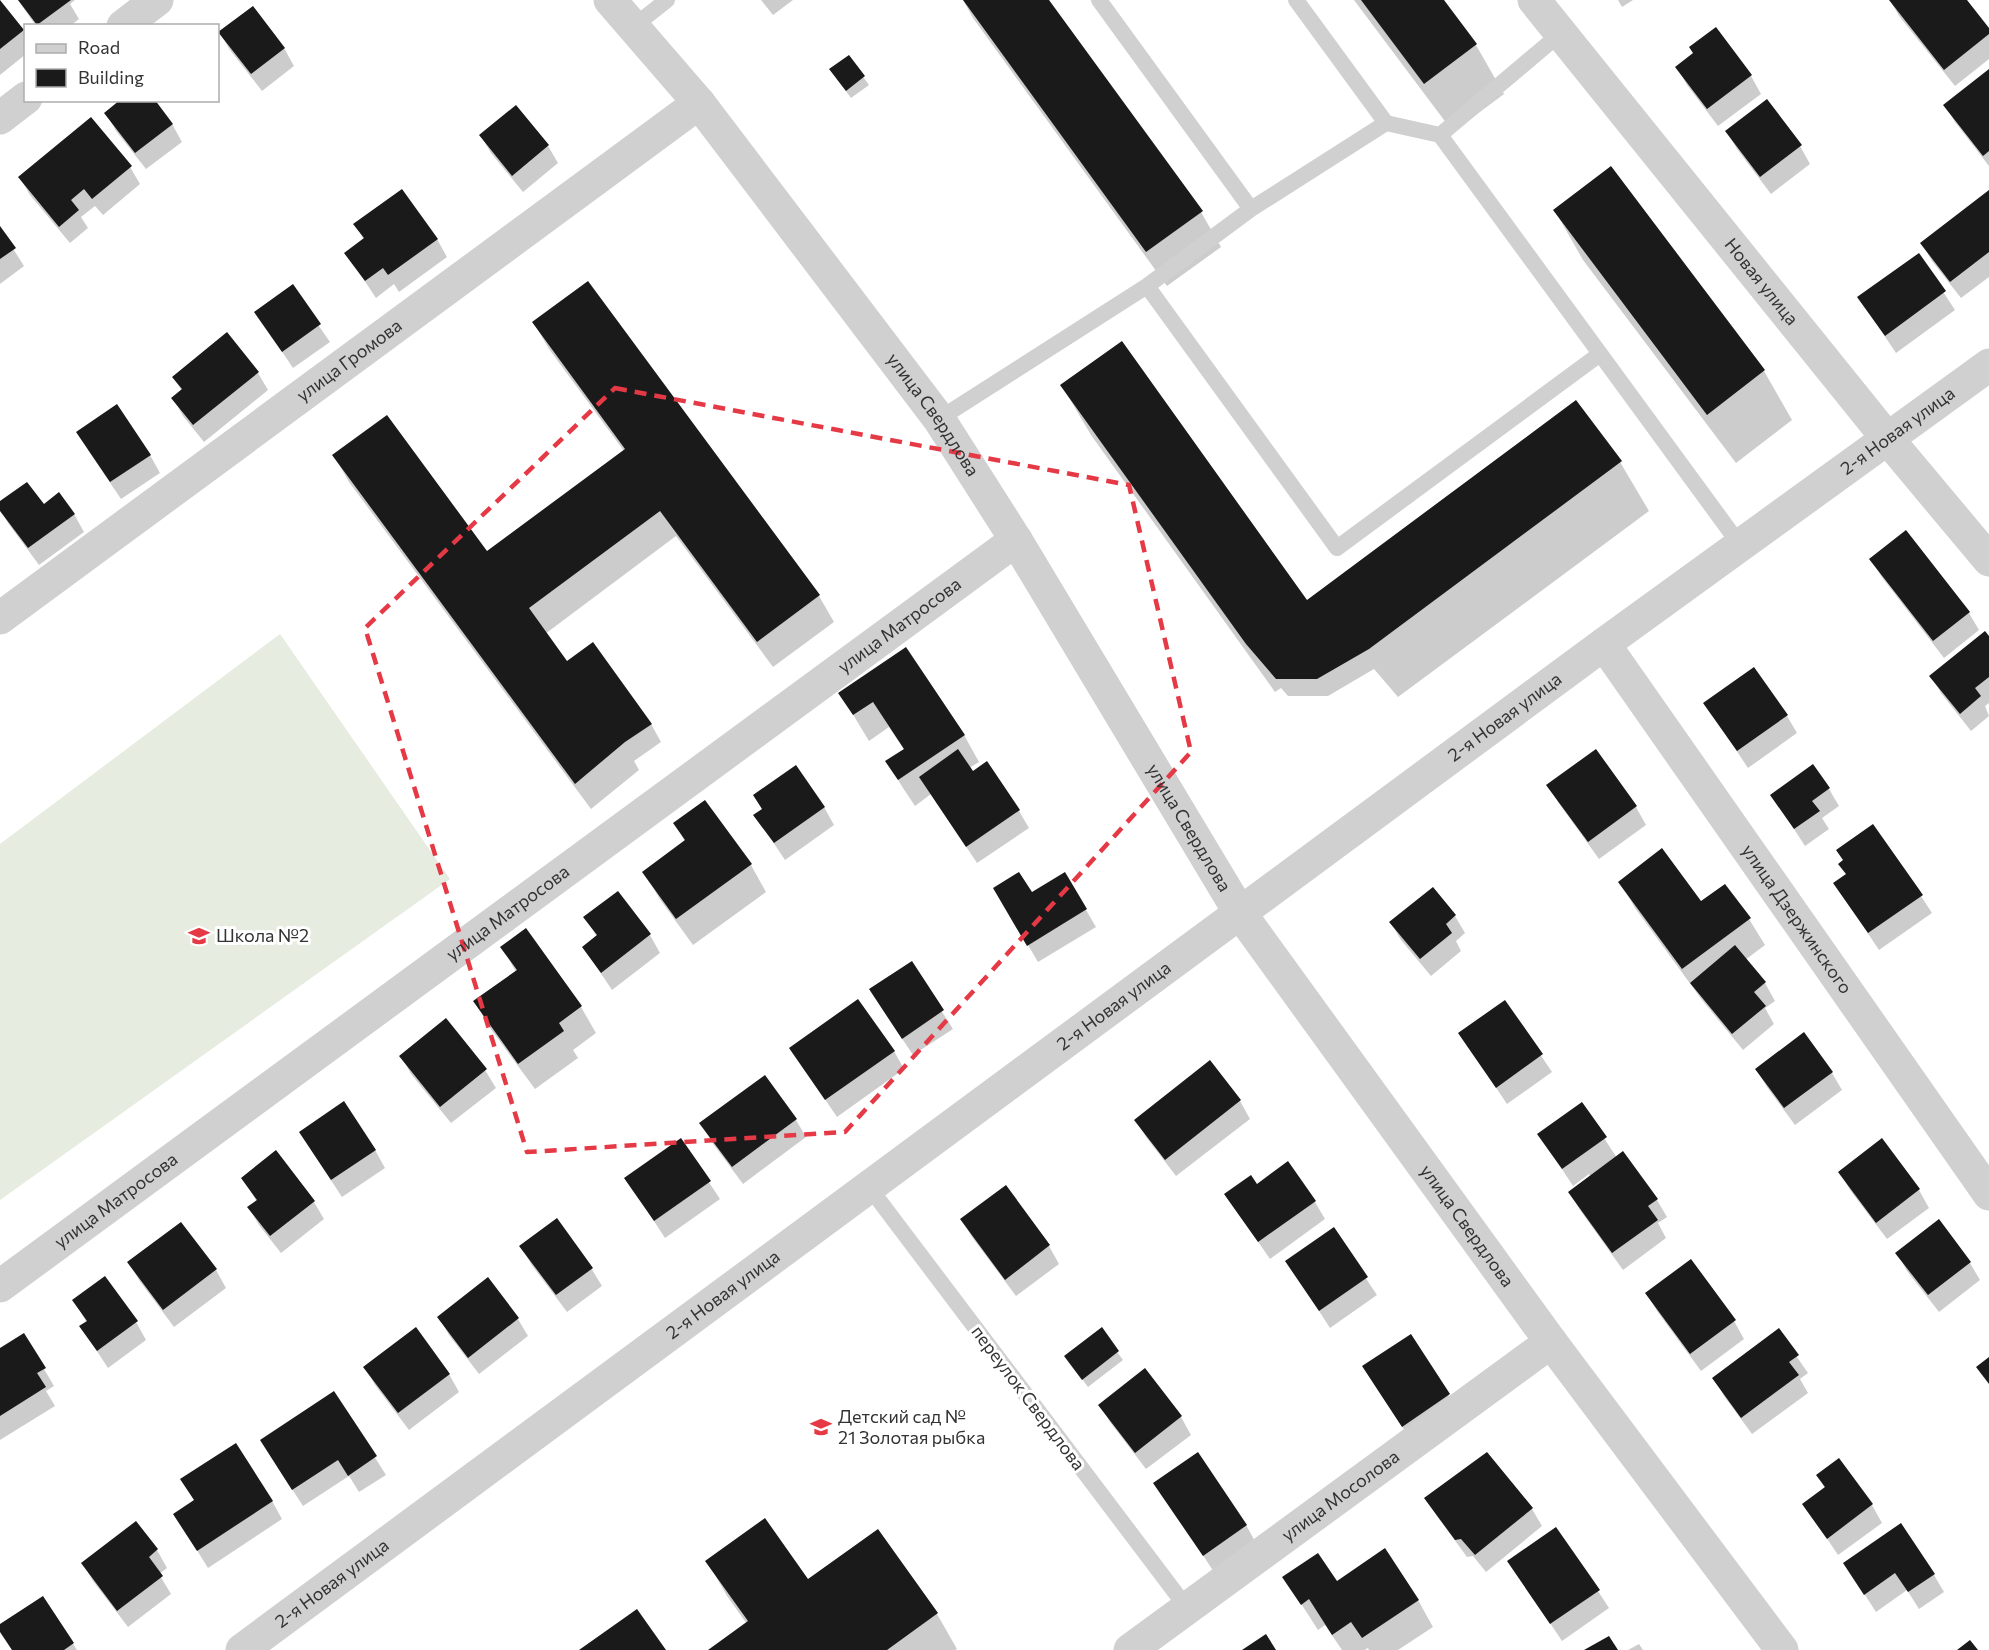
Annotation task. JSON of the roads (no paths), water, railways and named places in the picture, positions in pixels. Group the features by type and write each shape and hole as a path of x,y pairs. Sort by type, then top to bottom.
{"street":[{"path":"126,24 157,0"},
{"name":"улица Свердлова","path":"610,0 699,103 939,419 1016,540 1240,913 1551,1342 1782,1650"},
{"name":"Новая улица","path":"1534,0 1887,438 1989,560"},
{"path":"0,117 24,99"},
{"name":"улица Громова","path":"0,618 699,103"},
{"name":"2-я Новая улица","path":"242,1650 1604,644 1989,365"},
{"name":"улица Матросова","path":"0,1286 1016,540"},
{"name":"улица Дзержинского","path":"1604,644 1989,1194"},
{"name":"улица Мосолова","path":"1130,1650 1551,1342"}],"lane":[{"path":"633,27 667,0"},
{"path":"1099,0 1251,209"},
{"path":"1296,0 1386,123 1440,135 1740,545"},
{"path":"1440,135 1561,33"},
{"path":"939,419 1147,286 1251,209 1386,123"},
{"path":"1147,286 1337,548 1600,354"},
{"name":"переулок Свердлова","path":"869,1187 1187,1608"}],"place":[{"name":"Школа №2","path":"199,936"},
{"name":"Детский сад № 21 Золотая рыбка","path":"821,1427"}]}
